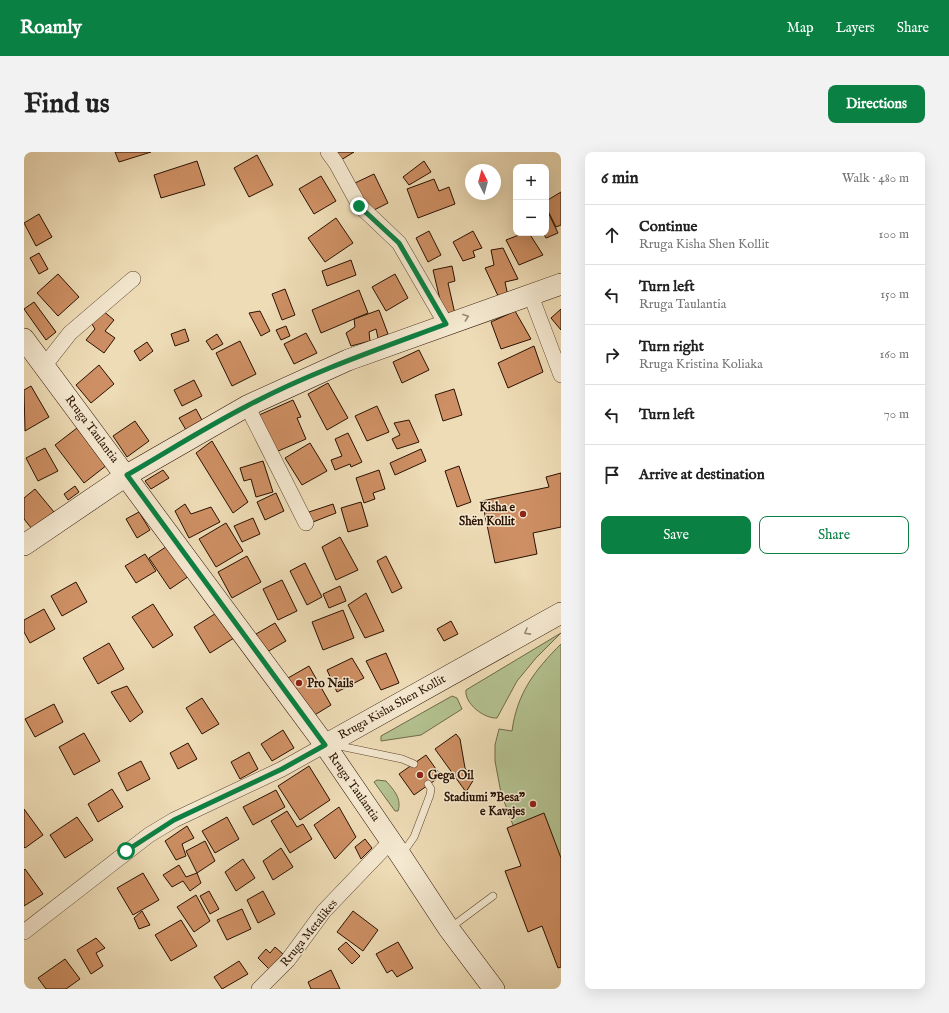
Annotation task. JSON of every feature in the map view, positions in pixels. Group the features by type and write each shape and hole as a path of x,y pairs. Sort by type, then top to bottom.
{"street":[{"path":"328,152 336,163 359,206 399,243 446,324"},
{"path":"44,366 70,333 133,279"},
{"path":"24,545 127,475 247,406 348,360 446,324 531,296 561,284"},
{"path":"531,296 561,374"},
{"name":"Rruga Taulantia","path":"24,339 127,475 325,745 396,848 449,929 494,989"},
{"path":"247,406 306,523"},
{"name":"Rruga Kisha Shen Kollit","path":"24,932 149,835 174,820 282,769 561,613"},
{"name":"Rruga Metalikes","path":"259,989 288,960 324,911 396,848"}],"lane":[{"path":"325,745 353,748 409,760 414,764"},
{"path":"396,848 414,837 430,795 431,789 428,784"},
{"path":"449,929 493,896"}],"green space":[{"path":"561,633 536,658 517,681 497,718 492,718 481,713 468,700 466,690"},
{"name":"Stadiumi \"Besa\" e Kavajes","path":"561,644 561,954 501,793 495,761 495,745 499,729 512,731 518,705 529,683 543,663"},
{"path":"452,696 457,698 462,709 421,735 381,741 381,736"},
{"path":"377,780 386,781 394,791 399,803 398,811 395,811 374,782"}],"building":[{"path":"115,152 151,152 119,162"},
{"path":"336,152 354,152 341,160"},
{"path":"257,155 273,185 249,197 234,168"},
{"path":"197,161 205,185 161,198 154,175"},
{"path":"424,161 431,172 409,185 403,177"},
{"path":"374,174 388,203 370,212 355,183"},
{"path":"321,176 336,201 314,214 299,189"},
{"path":"434,179 439,191 449,187 455,204 418,218 407,189"},
{"path":"561,192 561,225 556,227 549,213 549,199"},
{"path":"39,214 52,237 36,246 24,223"},
{"path":"549,214 558,233 546,238 545,236 549,236"},
{"path":"336,218 353,243 325,262 308,238"},
{"path":"429,231 441,255 428,262 416,238"},
{"path":"473,231 482,248 473,251 475,257 463,261 453,242"},
{"path":"516,236 531,236 543,255 519,265 506,240"},
{"path":"503,248 518,279 505,282 508,296 499,298 485,268 494,265 491,250"},
{"path":"39,253 48,269 39,274 30,258"},
{"path":"351,260 356,275 327,286 322,271"},
{"path":"452,266 455,281 448,283 455,314 444,317 433,270"},
{"path":"58,274 79,297 58,316 37,293"},
{"path":"395,274 408,298 386,311 372,287"},
{"path":"285,289 295,315 282,320 272,294"},
{"path":"359,290 368,313 321,333 312,310"},
{"path":"34,302 56,332 46,340 24,309"},
{"path":"561,309 561,330 551,318"},
{"path":"102,310 114,320 105,331 115,338 104,353 86,340 95,329 90,321"},
{"path":"379,310 388,334 378,338 376,329 369,332 370,341 351,346 346,333 355,327 354,319"},
{"path":"260,311 270,331 261,336 249,313"},
{"path":"515,311 531,339 501,349 491,322"},
{"path":"286,326 290,336 281,340 276,330"},
{"path":"185,329 189,341 175,346 171,334"},
{"path":"306,333 317,353 294,364 284,344"},
{"path":"217,334 223,344 212,350 206,341"},
{"path":"240,341 256,374 232,386 216,353"},
{"path":"147,342 153,351 140,361 134,351"},
{"path":"534,346 543,372 508,388 498,363"},
{"path":"419,350 429,370 402,383 393,362"},
{"path":"99,365 114,384 91,403 76,385"},
{"path":"194,380 202,396 182,406 174,390"},
{"path":"328,383 348,418 327,430 308,394"},
{"path":"31,386 49,417 25,431 24,390"},
{"path":"454,389 462,415 443,421 435,395"},
{"path":"293,400 301,417 297,418 306,439 276,452 259,415"},
{"path":"377,406 389,432 367,441 355,416"},
{"path":"196,409 203,422 186,430 179,418"},
{"path":"409,420 419,442 397,449 392,439 400,435 394,423"},
{"path":"135,421 149,441 127,457 113,436"},
{"path":"77,428 107,465 84,483 55,445"},
{"path":"348,433 362,462 351,467 350,464 335,470 331,460 342,456 335,439"},
{"path":"212,441 248,502 233,513 196,453"},
{"path":"310,443 327,471 302,485 285,458"},
{"path":"45,448 58,471 38,481 26,458"},
{"path":"421,449 426,461 395,475 390,463"},
{"path":"263,461 273,492 256,497 251,479 244,481 240,468"},
{"path":"459,466 471,502 457,507 445,471"},
{"path":"163,470 169,478 151,489 145,481"},
{"path":"379,470 385,489 373,493 375,499 364,503 356,478"},
{"name":"Kisha e Shën Kollit","path":"561,473 561,527 533,533 537,554 495,563 482,501 549,487 546,477"},
{"path":"75,486 79,492 68,500 64,494"},
{"path":"35,489 54,512 32,529 24,519 24,498"},
{"path":"276,493 284,511 265,520 257,502"},
{"path":"361,502 368,526 348,532 341,508"},
{"path":"185,504 191,514 211,507 220,522 189,538 175,511"},
{"path":"333,504 336,513 313,522 309,512"},
{"path":"139,512 150,530 137,538 126,519"},
{"path":"253,518 260,534 242,542 234,526"},
{"path":"226,523 243,551 216,567 199,539"},
{"path":"340,537 358,570 336,580 322,547"},
{"path":"172,543 192,574 170,589 149,558"},
{"path":"145,554 156,571 136,583 125,566"},
{"path":"247,556 261,582 232,598 218,572"},
{"path":"386,556 402,588 392,593 377,561"},
{"path":"305,563 322,597 307,605 290,571"},
{"path":"282,580 297,611 278,620 263,589"},
{"path":"76,582 87,602 62,616 51,596"},
{"path":"340,586 346,601 329,608 323,594"},
{"path":"366,593 384,631 365,638 348,605"},
{"path":"153,604 173,635 153,648 132,617"},
{"path":"44,609 55,629 30,643 24,632 24,620"},
{"path":"343,610 354,638 323,650 312,622"},
{"path":"218,612 234,638 210,653 194,627"},
{"path":"451,621 458,634 444,641 437,629"},
{"path":"275,623 286,641 267,652 256,634"},
{"path":"109,643 124,669 98,684 83,658"},
{"path":"386,653 399,683 381,690 366,661"},
{"path":"352,658 364,678 337,692 327,670"},
{"path":"309,666 331,705 313,716 288,678"},
{"path":"127,686 143,712 130,722 111,692"},
{"path":"202,698 219,724 202,734 186,708"},
{"path":"54,704 63,722 35,737 25,719"},
{"path":"283,730 294,748 272,761 261,744"},
{"path":"84,733 100,761 74,775 59,747"},
{"path":"456,734 460,739 465,768 474,779 466,792 435,749"},
{"path":"188,743 197,759 178,769 170,753"},
{"path":"249,752 258,769 240,779 231,762"},
{"name":"Gega Oil","path":"426,755 441,776 414,795 399,774"},
{"path":"141,761 150,779 127,791 118,773"},
{"path":"309,766 330,800 300,820 278,786"},
{"path":"112,789 123,807 98,822 88,804"},
{"path":"276,790 285,807 253,825 243,807"},
{"path":"339,807 356,837 335,859 314,825"},
{"path":"24,809 43,835 25,848 24,847"},
{"path":"287,811 297,827 303,824 312,839 290,853 271,821"},
{"path":"544,813 561,858 561,967 558,968 542,926 528,932 505,871 521,866 507,828"},
{"path":"77,817 93,840 65,858 50,835"},
{"path":"227,817 239,839 215,853 202,831"},
{"path":"187,826 194,838 182,844 186,856 176,860 165,841"},
{"path":"365,839 372,848 361,859 355,847"},
{"path":"205,841 215,861 197,873 186,851"},
{"path":"281,848 293,867 273,880 263,861"},
{"path":"243,859 255,878 236,891 225,872"},
{"path":"179,865 186,877 197,873 201,883 190,891 183,881 172,887 163,875"},
{"path":"25,869 43,894 24,906 24,870"},
{"path":"143,873 159,900 133,915 117,888"},
{"path":"209,891 219,909 210,914 200,896"},
{"path":"263,891 275,914 258,923 247,900"},
{"path":"196,895 210,921 194,932 177,907"},
{"path":"242,909 251,929 227,940 217,920"},
{"path":"142,911 150,925 139,929 134,918"},
{"path":"353,911 378,930 363,951 337,932"},
{"path":"181,920 197,946 171,961 155,935"},
{"path":"96,938 105,948 96,953 103,966 91,974 77,950"},
{"path":"346,942 360,956 352,964 338,949"},
{"path":"398,942 413,968 397,977 392,970 387,973 376,954"},
{"path":"275,947 283,954 269,969 258,958 266,949 270,953"},
{"path":"65,959 80,979 66,989 46,989 38,978"},
{"path":"239,961 248,974 222,989 214,977"},
{"path":"331,970 340,989 311,989 308,982"}],"place":[{"name":"Kisha e Shën Kollit","path":"523,514"},
{"name":"Pro Nails","path":"299,683"},
{"name":"Gega Oil","path":"420,775"},
{"name":"Stadiumi \"Besa\" e Kavajes","path":"533,804"}],"route":[{"path":"126,851 174,820 282,769 325,745 127,475 247,406 348,360 446,324 399,243 359,206"}]}
